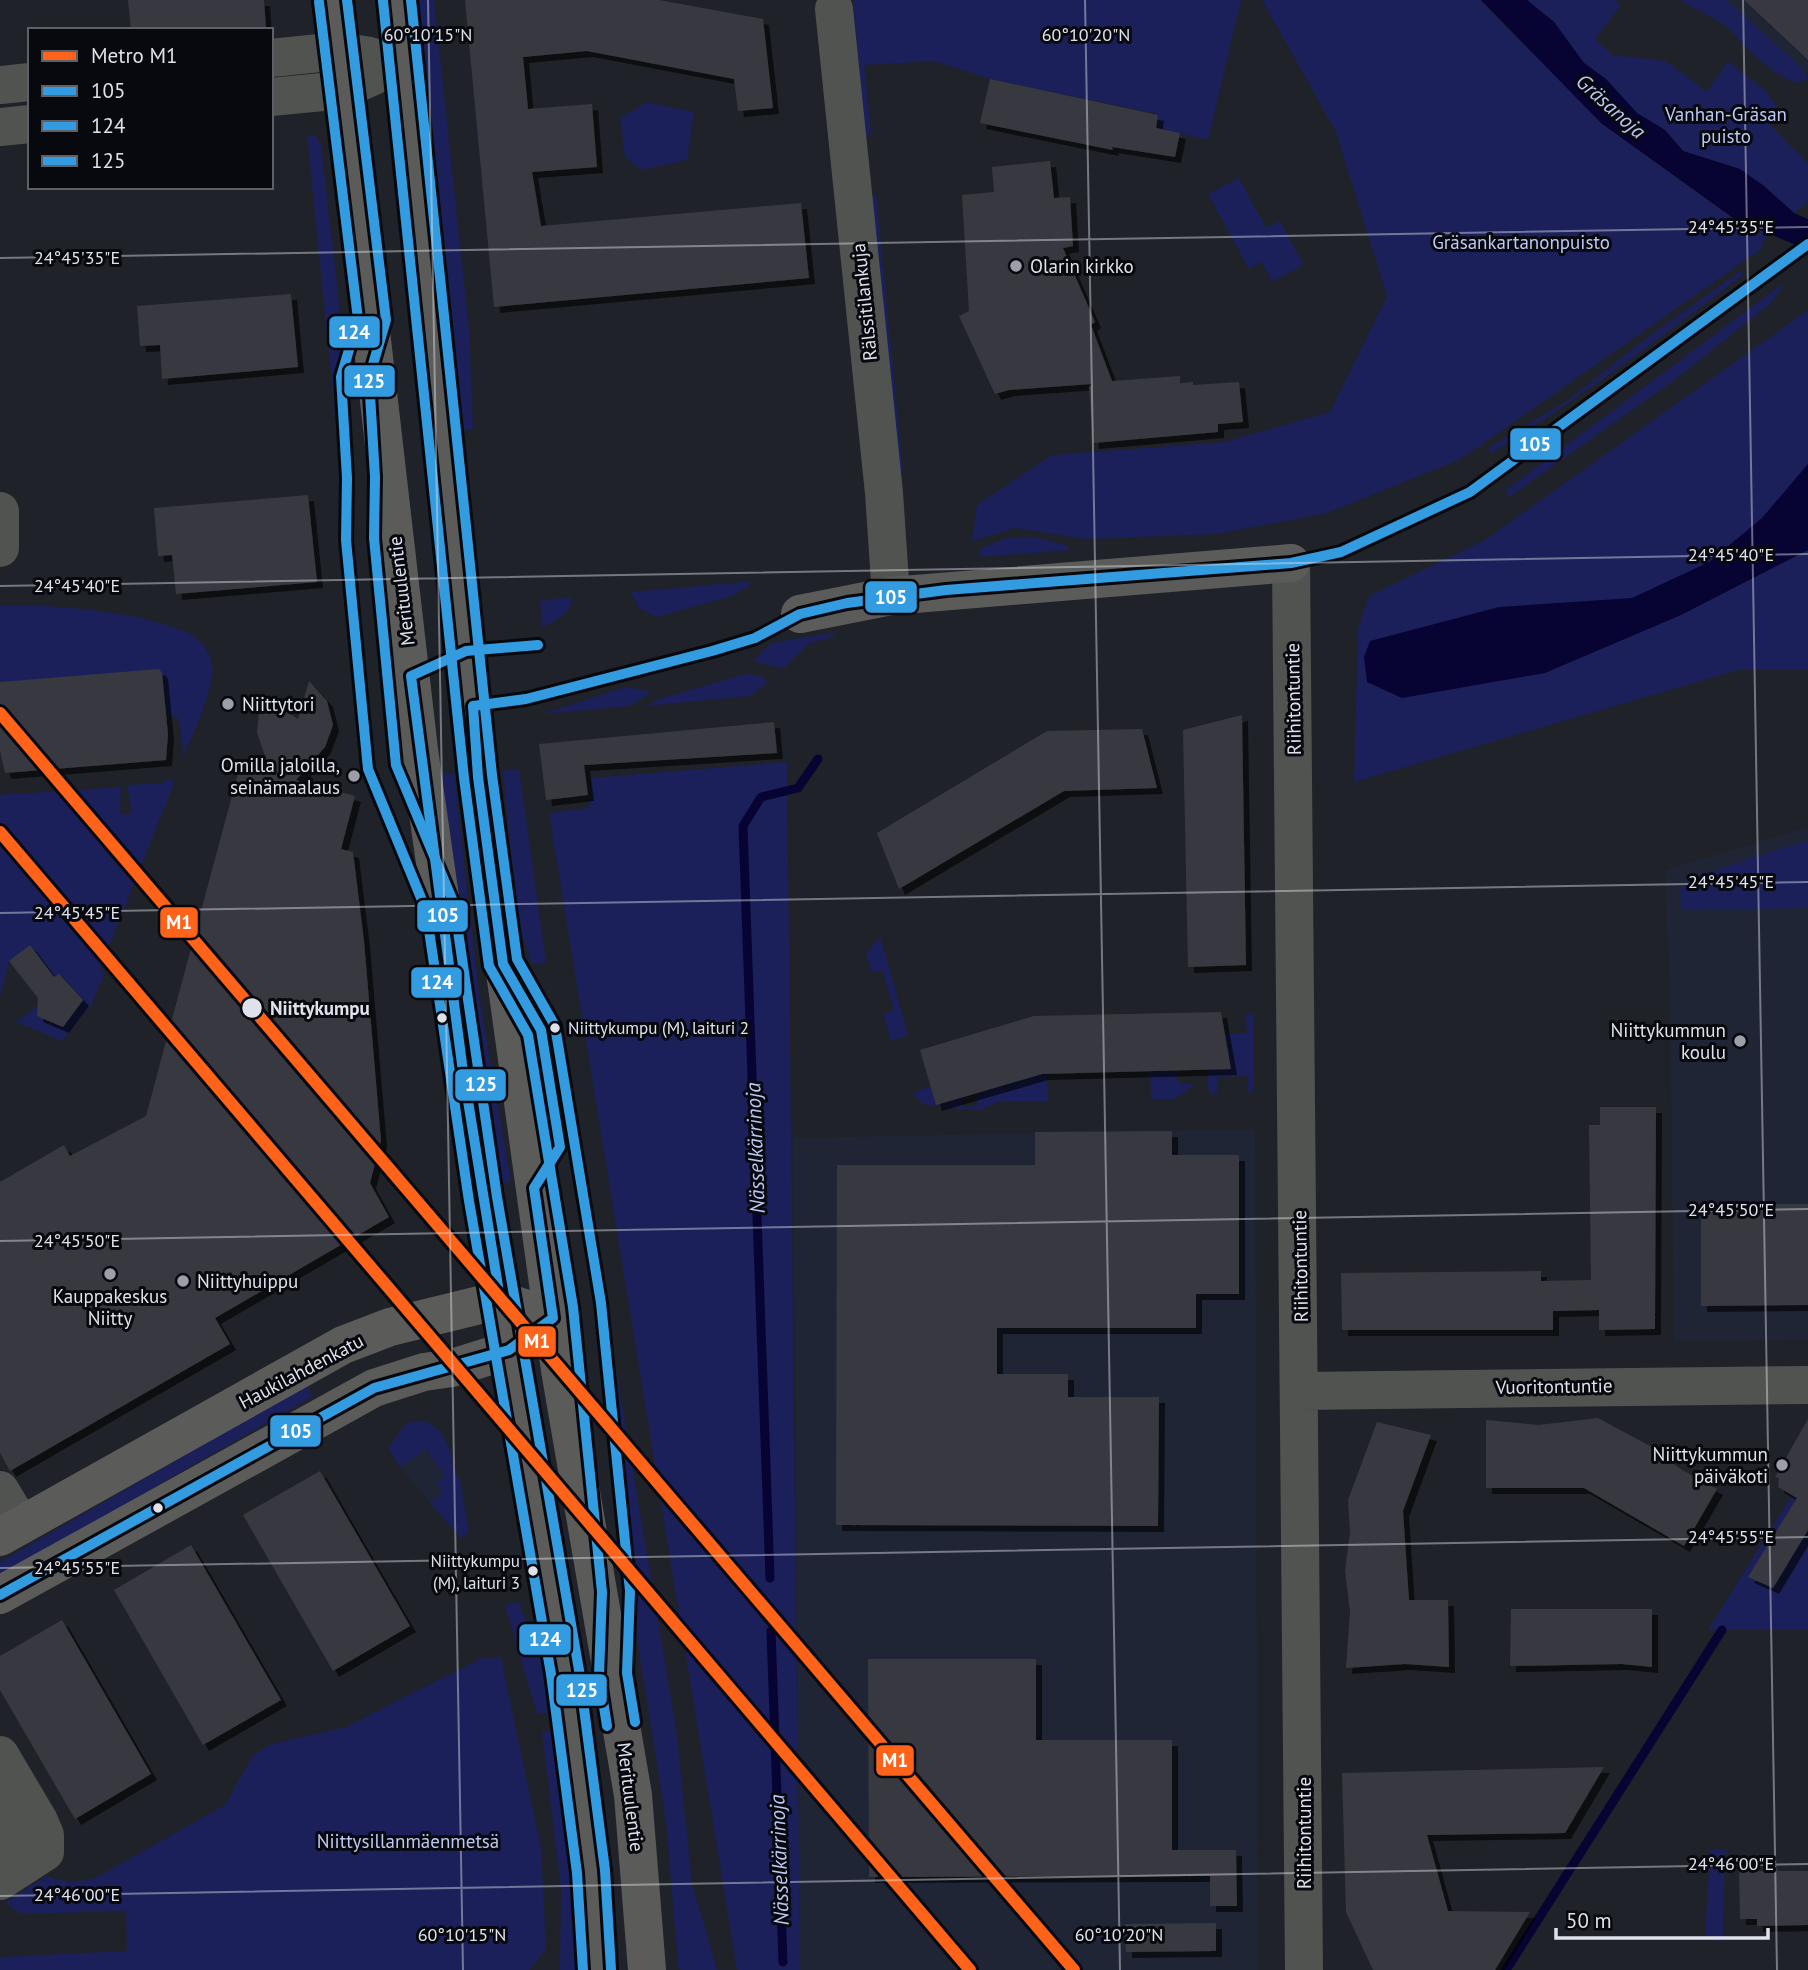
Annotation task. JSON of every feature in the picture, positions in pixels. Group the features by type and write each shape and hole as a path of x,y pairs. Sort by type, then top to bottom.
{"main road":[{"name":"Merituulentie","path":"333,0 411,676 462,1064 566,1686 591,1872 597,1970"},
{"name":"Merituulentie","path":"397,0 478,777 553,1318 633,1795 647,1970"},
{"path":"800,614 891,596 1292,563"},
{"path":"411,676 466,651"},
{"path":"411,676 472,706"},
{"path":"500,1300 553,1318"},
{"name":"Haukilahdenkatu","path":"11,1531 343,1345 390,1327 500,1300"},
{"path":"0,1595 374,1388 509,1350 553,1318"}],"street":[{"name":"Rälssitilankuja","path":"834,9 881,467 891,596"},
{"path":"273,58 338,51 404,62"},
{"path":"273,97 344,90 404,62"},
{"path":"0,85 28,82"},
{"path":"0,127 28,124"},
{"path":"0,511 0,548"},
{"name":"Riihitontuntie","path":"1292,563 1304,1970"},
{"name":"Vuoritontuntie","path":"1301,1391 1808,1385"},
{"path":"0,1490 11,1531"},
{"path":"0,1755 45,1835 21,1867"},
{"path":"0,1810 14,1835 21,1867"}],"shaded area":[{"path":"1726,0 1808,0 1808,75 1801,67"},
{"name":"Niittykummun koulu","path":"1808,827 1808,1340 1674,1341 1670,994 1665,870"},
{"path":"1255,1129 1258,1970 800,1970 793,1138"},
{"path":"425,1449 445,1477 443,1492 430,1503 400,1467"}],"green space":[{"path":"419,0 434,0 469,330 473,429 464,430"},
{"path":"853,0 1241,0 1208,140 1156,128 1158,114 990,79 934,61 864,65 871,134 865,137"},
{"name":"Gräsankartanonpuisto","path":"1262,0 1480,0 1601,123 1735,220 1767,233 1761,249 1461,459 1327,513 1217,534 1087,539 1015,528 972,541 977,505 1052,455 1225,442 1330,412 1387,296 1336,132"},
{"name":"Vanhan-Gräsan puisto","path":"1527,0 1615,0 1621,5 1595,39 1612,55 1666,61 1707,92 1728,61 1765,90 1777,107 1765,119 1808,164 1808,202 1794,213 1740,169 1683,151 1665,130 1637,113 1606,79 1584,63 1554,22"},
{"name":"Vanhan-Gräsan puisto","path":"1680,0 1726,0 1801,67 1808,79 1797,83 1778,74 1726,27"},
{"path":"647,102 694,112 687,160 641,170 625,157 620,118"},
{"path":"307,136 316,136 321,144 340,313 350,482 342,483"},
{"path":"1239,178 1266,228 1280,221 1304,265 1272,282 1262,262 1249,269 1208,194"},
{"path":"876,194 903,470 896,471 871,197"},
{"path":"1740,271 1744,274 1589,389 1492,453 1488,448 1568,400 1645,339"},
{"path":"1781,285 1783,287 1770,304 1676,379 1509,497 1506,490"},
{"path":"1808,310 1808,670 1738,670 1354,782 1358,628 1369,596 1485,540"},
{"path":"1033,537 1062,544 1072,550 979,557 981,548 1007,538"},
{"path":"755,581 732,596 657,617 639,608 631,592"},
{"path":"571,597 566,612 542,628 540,601"},
{"path":"0,606 44,606 120,614 167,625 195,637 209,654 212,664 211,685 184,756 179,721 177,717 166,716 162,673 0,682"},
{"path":"837,632 832,637 808,644 783,669 753,661 771,643"},
{"path":"745,674 762,676 767,683 750,696 646,706 659,699"},
{"path":"625,687 653,692 629,706 542,714"},
{"path":"787,762 800,1970 737,1970 549,813 590,808 591,778"},
{"path":"519,769 546,963 532,964 518,922 503,770"},
{"path":"454,773 479,995 511,1182 498,1183 441,774"},
{"path":"165,779 175,781 100,969 105,971 92,1004 62,1041 16,1022 38,1006 38,1016 63,1027 83,1000 60,974 54,977 30,945 9,961 0,998 0,795 121,787 120,814 132,813 127,785 164,783"},
{"path":"1808,840 1808,908 1681,910 1680,890 1693,877"},
{"path":"880,936 908,1035 891,1041 883,1014 894,1010 882,970 872,973 866,954"},
{"path":"1246,1013 1253,1015 1254,1090 1248,1092 1248,1076 1217,1077 1217,1093 1209,1093 1207,1070 1231,1069 1225,1034 1247,1033"},
{"path":"1150,1071 1177,1071 1178,1084 1192,1084 1191,1087 1175,1099 1151,1099"},
{"path":"1047,1074 1048,1101 998,1102 982,1109 962,1109 923,1104 912,1093 931,1086 936,1105 961,1098 965,1108 978,1105 975,1094"},
{"path":"595,1243 676,1728 692,1883 717,1970 680,1970 678,1965 666,1822 627,1575 602,1360 584,1245"},
{"path":"307,1385 313,1396 0,1576 0,1562"},
{"path":"422,1421 431,1424 443,1435 456,1475 459,1476 469,1531 461,1538 430,1503 443,1492 437,1483 445,1477 426,1449 400,1467 388,1448 406,1423"},
{"path":"1792,1495 1808,1504 1808,1630 1708,1630"},
{"path":"518,1602 544,1662 553,1712 537,1714 505,1605"},
{"name":"Niittysillanmäenmetsä","path":"482,1658 501,1658 541,1848 546,1949 529,1970 0,1970 0,1957 127,1951 126,1911 22,1914 5,1903 46,1876 74,1882 101,1875 225,1805 253,1755 272,1744 346,1727"},
{"path":"556,1728 572,1859 580,1970 560,1970 561,1890 542,1732"},
{"path":"1710,1850 1725,1850 1723,1941 1705,1939"}],"water":[{"name":"Gräsanoja","path":"1481,0 1527,0 1554,22 1584,63 1606,79 1637,113 1665,130 1683,151 1740,169 1794,213 1808,219 1808,250 1736,220 1601,123"},
{"path":"1808,464 1808,550 1681,615 1545,673 1402,698 1367,682 1364,657 1370,641 1499,607 1632,598 1709,562 1762,518"}],"building":[{"path":"128,0 264,0 266,28 131,28"},
{"path":"465,0 659,0 763,19 773,108 738,111 734,79 587,51 523,57 528,109 592,104 597,167 532,172 541,226 801,203 809,278 494,307"},
{"path":"1744,0 1808,0 1808,60"},
{"path":"990,79 1158,115 1156,128 1180,133 1175,157 1112,147 1113,150 980,123"},
{"name":"Olarin kirkko","path":"1050,161 1054,198 1070,197 1073,246 1063,248 1095,322 1091,325 1112,381 1180,376 1180,383 1193,382 1193,385 1239,382 1243,422 1218,424 1218,432 1093,443 1089,387 1092,384 1009,390 995,394 959,316 969,311 962,195 994,192 992,167"},
{"path":"291,294 298,367 162,379 160,345 140,346 137,306"},
{"path":"308,495 317,582 176,594 172,555 158,556 154,508"},
{"path":"159,669 162,673 168,734 166,760 5,773 0,751 0,682"},
{"path":"309,681 327,701 333,725 325,747 296,780 355,796 341,849 353,852 364,941 381,1141 370,1183 389,1217 215,1318 230,1344 10,1471 0,1453 0,1182 64,1145 70,1156 146,1116 240,766 271,774 257,732 259,712 266,699 298,719"},
{"path":"1242,715 1246,965 1188,967 1183,730"},
{"path":"774,722 777,753 584,765 588,795 546,800 539,744"},
{"path":"1142,729 1157,788 1064,791 899,889 877,833 1047,731"},
{"path":"30,945 54,977 59,974 83,1000 63,1027 37,1016 38,998 9,961"},
{"path":"1221,1012 1231,1069 1042,1074 936,1105 920,1050 1034,1016"},
{"path":"1600,1107 1656,1107 1655,1329 1599,1330 1599,1310 1553,1311 1553,1330 1342,1330 1341,1273 1541,1271 1541,1281 1591,1280 1589,1125 1600,1125"},
{"path":"1172,1131 1172,1155 1239,1155 1239,1294 1196,1294 1196,1328 997,1328 997,1374 1068,1374 1068,1397 1159,1397 1158,1526 836,1525 837,1165 1035,1165 1035,1132"},
{"path":"1701,1204 1808,1204 1808,1305 1701,1306"},
{"path":"1598,1418 1650,1446 1682,1470 1717,1489 1684,1546 1584,1488 1486,1488 1486,1420 1539,1425"},
{"path":"1808,1419 1808,1530 1773,1588 1748,1577 1797,1498 1778,1487 1779,1478 1775,1477"},
{"path":"1377,1422 1431,1435 1403,1511 1409,1600 1448,1600 1449,1667 1405,1664 1346,1668 1350,1612 1345,1571 1350,1532 1348,1500"},
{"path":"320,1471 410,1626 333,1671 243,1515"},
{"path":"191,1545 281,1700 203,1745 114,1590"},
{"path":"1511,1609 1652,1609 1652,1667 1622,1664 1510,1666"},
{"path":"62,1620 151,1774 75,1819 0,1690 0,1656"},
{"path":"868,1659 1036,1659 1036,1740 1172,1740 1172,1850 1236,1850 1237,1906 1210,1906 1210,1876 869,1877"},
{"path":"1604,1767 1565,1833 1427,1835 1448,1911 1530,1912 1495,1970 1373,1970 1346,1912 1342,1773"},
{"path":"1739,1871 1808,1871 1808,1925 1757,1926 1757,1919 1740,1919"},
{"path":"1216,1923 1216,1951 1126,1952 1125,1924"}],"waterway":[{"name":"Nässelkärrinoja","path":"770,1578 743,826 761,797 798,788 818,759"},
{"path":"1506,1970 1722,1630"},
{"name":"Nässelkärrinoja","path":"771,1631 783,1962"}],"metro line":[{"name":"M1","path":"0,713 1074,1970"},
{"name":"M1","path":"0,832 970,1970"}],"transit line":[{"name":"125","path":"347,0 386,320 369,378 375,477 374,538 396,765 454,904 497,1197 579,1670 605,1870 611,1969"},
{"name":"125","path":"411,0 492,775 517,959 555,1026 601,1303 630,1591 627,1673 635,1722"},
{"name":"124","path":"383,1 464,778 489,966 528,1035 573,1307 602,1592 599,1675 607,1726"},
{"name":"124","path":"319,2 358,319 341,377 347,478 346,540 368,769 426,910 469,1201 551,1674 577,1873 583,1970"},
{"name":"105","path":"0,1595 374,1388 509,1350 553,1318 534,1188 560,1147 541,1030 503,964 478,777 473,706 526,699 712,651 755,638 800,614 847,603 946,590 1291,563 1341,552 1470,492 1808,244"},
{"name":"105","path":"498,1286 462,1064 411,676 466,651 538,645"}],"place":[{"name":"Olarin kirkko","path":"1016,266"},
{"name":"Niittytori","path":"228,704"},
{"name":"Omilla jaloilla, seinämaalaus","path":"354,776"},
{"name":"Niittykumpu","path":"252,1008"},
{"name":"Niittykumpu (M), laituri 2","path":"555,1028"},
{"name":"Niittykummun koulu","path":"1740,1041"},
{"name":"Kauppakeskus Niitty","path":"110,1274"},
{"name":"Niittyhuippu","path":"183,1281"},
{"name":"Niittykummun päiväkoti","path":"1782,1465"},
{"name":"Niittykumpu (M), laituri 3","path":"533,1571"}]}
